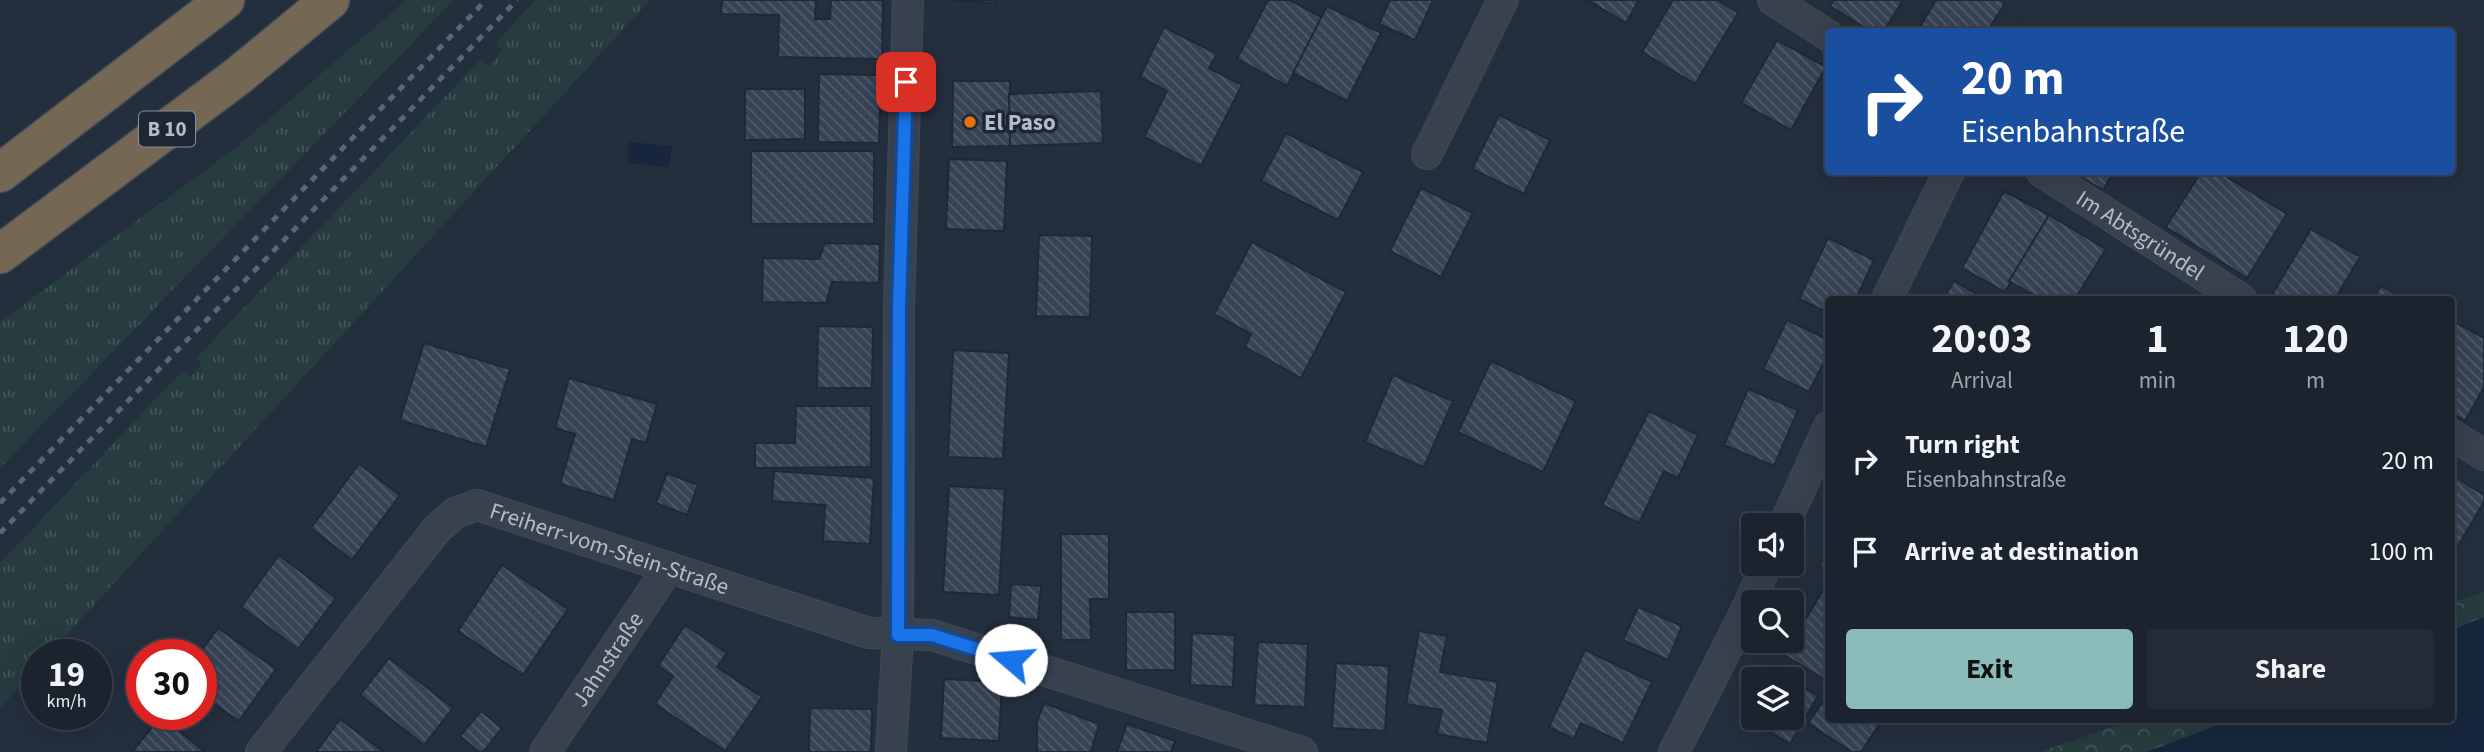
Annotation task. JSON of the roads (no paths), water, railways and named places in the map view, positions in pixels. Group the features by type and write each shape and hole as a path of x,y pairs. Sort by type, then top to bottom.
{"highway":[{"path":"0,173 225,0"},
{"name":"B 10","path":"0,254 238,76 330,0"}],"street":[{"path":"891,752 898,635 899,307 908,0"},
{"path":"1427,154 1503,0"},
{"path":"1773,0 1825,33"},
{"path":"1888,296 1948,175"},
{"name":"Im Abtsgründel","path":"2047,175 2236,296"},
{"path":"1789,513 1825,435"},
{"path":"2455,437 2484,455"},
{"name":"Freiherr-vom-Stein-Straße","path":"261,752 437,529 455,513 477,505 869,633 932,635 1302,752"},
{"name":"Jahnstraße","path":"545,752 669,567"},
{"path":"1674,752 1762,576"}],"water":[{"path":"629,142 672,146 669,167 627,163"},
{"path":"2484,617 2484,752 2147,752 2223,723 2455,723 2455,629"}],"railway":[{"path":"0,503 486,0"},
{"path":"0,533 517,0"}],"place":[{"name":"El Paso","path":"970,122"}]}
